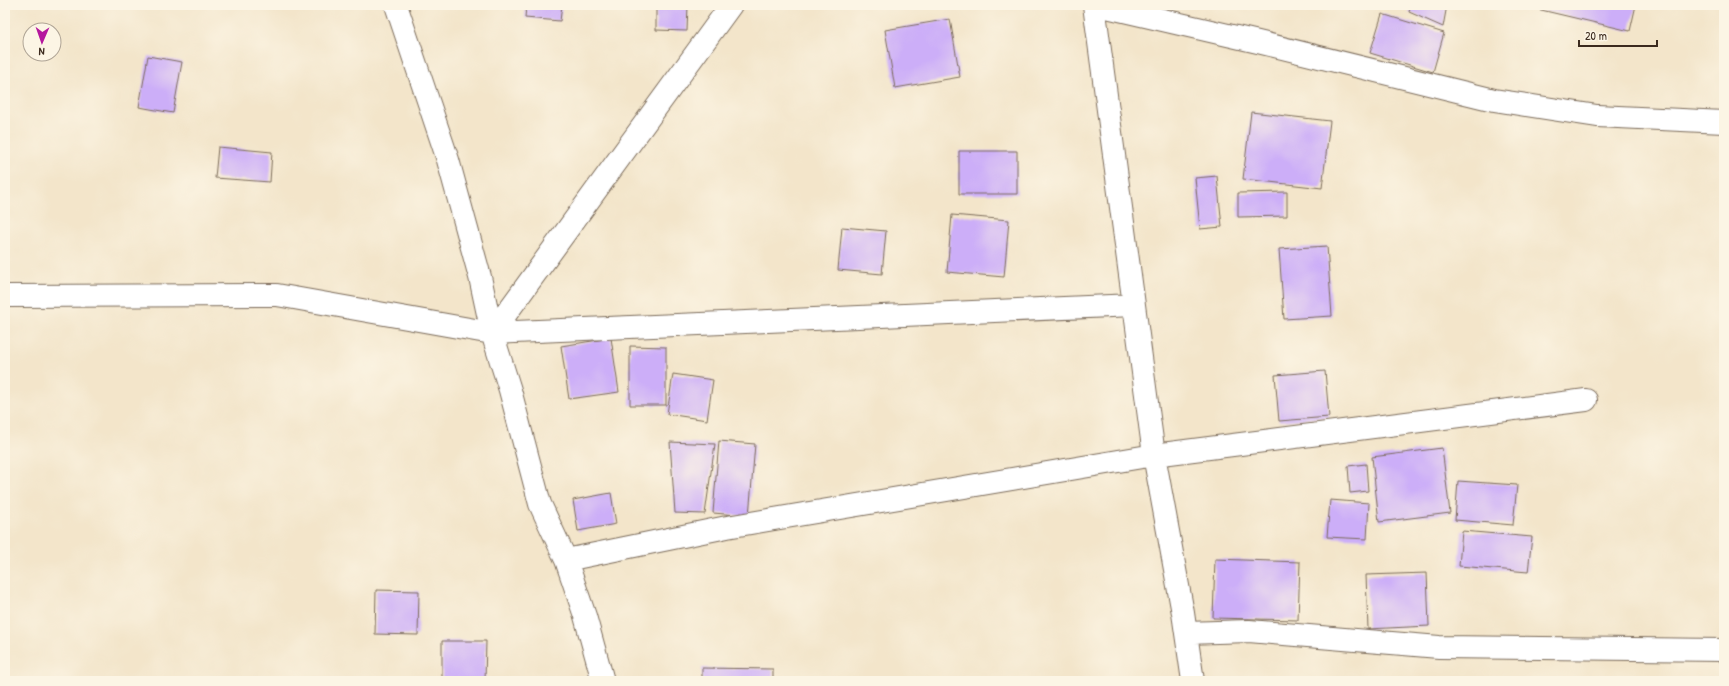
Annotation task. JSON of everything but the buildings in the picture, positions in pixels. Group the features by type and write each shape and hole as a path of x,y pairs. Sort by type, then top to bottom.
{"street":[{"path":"396,5 448,160 480,277 492,333 510,390 540,504 566,560 585,616 603,681"},
{"path":"492,333 731,5"},
{"path":"1094,5 1154,455 1186,633 1193,681"},
{"path":"1098,5 1258,42 1494,100 1597,116 1724,122"},
{"path":"5,296 277,295 492,333 1134,305"},
{"path":"566,560 727,527 1154,455 1586,400"},
{"path":"1186,633 1249,631 1439,647 1724,650"}]}
